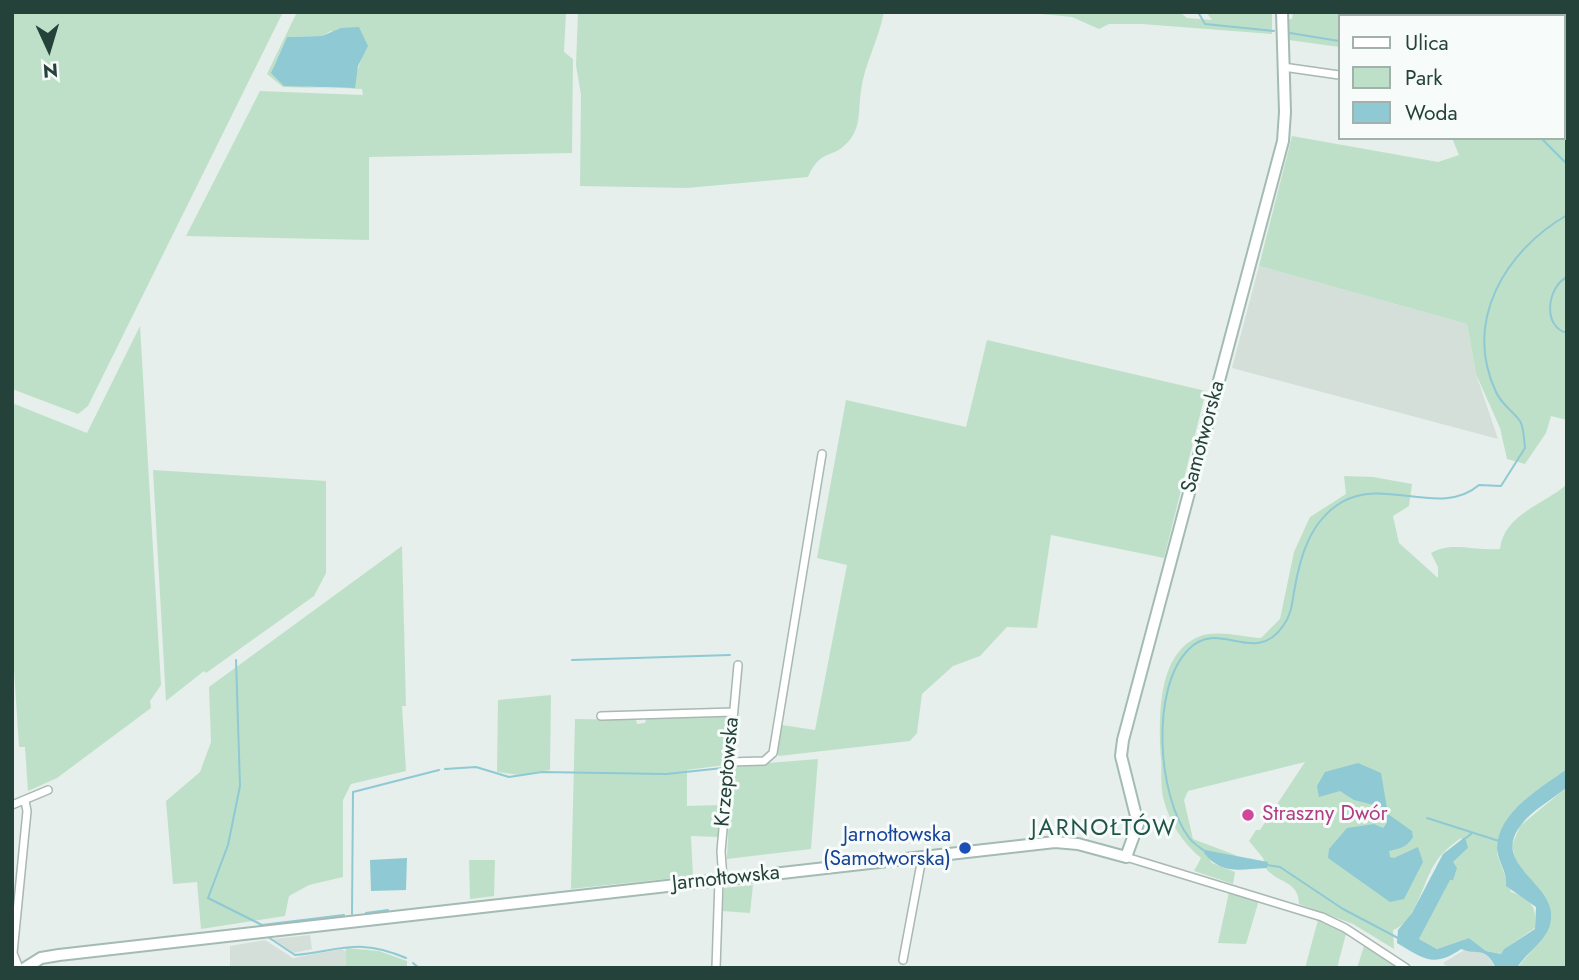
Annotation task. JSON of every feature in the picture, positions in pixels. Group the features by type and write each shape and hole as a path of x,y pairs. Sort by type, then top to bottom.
{"street":[{"name":"Samotworska","path":"1126,857 1138,824 1121,756 1123,740 1279,157 1285,127 1282,12"},
{"path":"1283,67 1338,75"},
{"path":"728,762 764,761 773,753 822,454"},
{"name":"Krzeptowska","path":"716,968 721,851 738,665"},
{"path":"601,716 733,712"},
{"path":"12,805 48,790"},
{"path":"19,968 13,953 27,811 25,801"},
{"name":"Jarnołtowska","path":"25,968 41,958 59,955 1055,842 1078,844 1126,857 1322,917 1345,928 1406,968"},
{"path":"903,960 922,858"}],"shaded area":[{"path":"1259,266 1467,324 1476,374 1498,439 1232,368"},
{"path":"310,935 312,949 294,953 273,939"},
{"path":"265,940 293,958 341,949 346,951 346,968 230,968 230,946"},
{"path":"1466,949 1486,954 1496,968 1448,968 1443,963"}],"green space":[{"path":"14,12 283,12 88,406 78,414 12,389"},
{"path":"297,12 566,12 564,52 573,59 572,153 369,157 369,240 186,236 260,91 363,95 362,89 351,89 365,48 331,31 322,36 287,37 273,68 306,87 336,88 283,87 267,74"},
{"path":"578,12 884,12 863,81 857,125 847,143 817,162 808,177 687,188 580,186 581,95 576,65"},
{"path":"1021,12 1182,14 1187,18 1212,20 1206,12 1272,12 1272,34 1142,24 1109,24 1099,29 1072,17"},
{"path":"1293,12 1504,12 1338,14 1338,47 1289,40 1288,19 1292,19"},
{"path":"1567,65 1567,420 1551,416 1546,433 1525,464 1507,459 1500,428 1476,374 1467,324 1259,266 1292,136 1438,162 1459,155 1453,140 1565,140"},
{"path":"140,326 161,685 150,701 151,708 57,778 28,791 25,747 19,747 12,638 12,403 87,433"},
{"path":"987,340 1206,391 1164,558 1051,535 1037,628 1007,627 980,656 953,666 922,694 917,733 910,741 779,756 777,754 782,725 815,730 847,565 817,558 846,400 966,427"},
{"path":"153,470 326,481 326,573 314,596 206,673 204,671 166,701"},
{"path":"1344,476 1373,477 1412,484 1409,506 1393,516 1399,543 1438,578 1438,567 1431,553 1455,547 1500,549 1503,537 1517,519 1567,484 1567,769 1526,799 1497,843 1497,854 1511,892 1524,897 1532,905 1535,921 1535,928 1504,949 1502,954 1486,951 1469,938 1437,949 1419,939 1450,879 1453,862 1468,848 1461,838 1437,861 1413,911 1401,926 1393,930 1394,949 1353,924 1299,904 1293,887 1267,870 1263,858 1249,841 1256,830 1260,830 1305,762 1188,791 1184,800 1193,839 1238,856 1205,851 1212,863 1235,872 1233,884 1194,871 1201,858 1178,832 1167,810 1162,785 1160,726 1163,690 1174,658 1184,646 1198,637 1221,634 1261,638 1280,619 1294,552 1310,517 1346,494"},
{"path":"402,546 406,706 402,706 406,771 351,784 343,800 343,877 309,885 289,896 285,916 201,929 197,882 173,884 166,801 200,772 211,742 209,687"},
{"path":"551,695 550,770 520,775 497,772 498,700"},
{"path":"725,715 730,723 725,765 687,770 687,806 720,805 718,837 691,836 693,876 571,889 575,719 636,720 637,724 645,723 647,717"},
{"path":"818,759 811,849 727,859 731,766"},
{"path":"1567,787 1567,968 1517,968 1546,934 1525,873 1516,864 1512,845 1520,826"},
{"path":"469,860 495,860 494,896 470,899"},
{"path":"753,885 750,913 722,911 724,888"},
{"path":"1229,892 1259,900 1246,944 1218,943"},
{"path":"1318,920 1346,934 1337,968 1305,968"},
{"path":"1364,946 1398,968 1357,968"},
{"path":"346,948 379,951 407,961 407,968 346,968"}],"water":[{"path":"359,27 368,46 358,66 355,88 284,86 271,73 287,37 322,36 341,28"},
{"path":"1358,763 1381,773 1388,814 1412,831 1413,837 1410,841 1403,847 1389,851 1390,857 1394,858 1418,847 1423,862 1404,899 1390,902 1328,858 1329,849 1347,828 1374,824 1383,828 1387,823 1378,806 1354,800 1340,791 1319,797 1317,786 1325,772"},
{"path":"1567,769 1567,787 1536,810 1521,825 1513,840 1513,853 1546,898 1551,911 1548,931 1517,968 1496,968 1488,956 1461,949 1443,958 1429,959 1397,943 1398,930 1412,913 1443,854 1465,837 1468,848 1453,862 1457,868 1453,880 1450,880 1419,939 1437,949 1469,938 1486,951 1501,954 1504,949 1535,929 1536,907 1506,886 1506,877 1497,849 1499,836 1512,812 1522,802"},
{"path":"1205,850 1268,862 1267,868 1225,868 1211,860 1204,853"},
{"path":"407,858 406,890 371,891 370,860"}],"waterway":[{"path":"1198,12 1205,24 1274,31"},
{"path":"1290,33 1338,41"},
{"path":"1543,140 1567,164"},
{"path":"1206,852 1190,839 1179,820 1170,797 1165,770 1163,715 1176,666 1189,649 1201,641 1212,638 1261,643 1272,637 1286,622 1303,553 1314,529 1342,502 1359,495 1376,493 1448,498 1464,494 1479,485 1501,486 1525,448 1521,424 1498,396 1487,365 1484,339 1488,314 1496,290 1509,268 1525,248 1567,215"},
{"path":"1567,277 1555,289 1550,306 1554,323 1567,333"},
{"path":"572,660 730,655"},
{"path":"236,660 240,786 228,845 208,898 262,925 344,915"},
{"path":"445,769 476,767 509,777 542,772 666,774 723,768"},
{"path":"352,914 353,792 439,770"},
{"path":"1427,818 1499,841"},
{"path":"1466,838 1472,833"},
{"path":"1267,865 1280,867 1343,909 1398,938"},
{"path":"366,913 388,910"},
{"path":"268,937 295,955 363,947 376,948 406,958"},
{"path":"413,963 419,968"}],"place":[{"name":"Straszny Dwór","path":"1248,815"},
{"name":"Jarnołtowska (Samotworska)","path":"965,848"}],"district":[{"name":"JARNOŁTÓW","path":"1104,829"}]}
